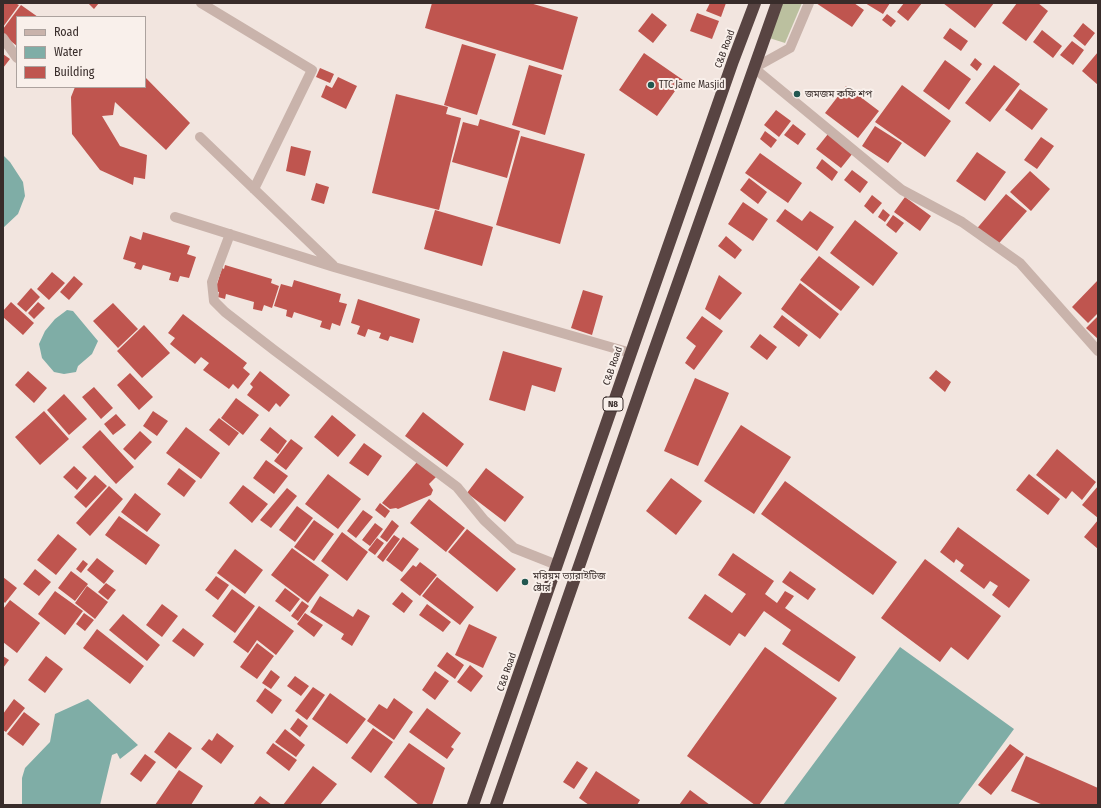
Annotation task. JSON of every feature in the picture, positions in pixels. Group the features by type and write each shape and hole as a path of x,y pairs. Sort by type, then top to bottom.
{"highway":[{"name":"C&B Road","path":"473,805 733,61 755,3"},
{"name":"N8","path":"496,805 777,3"}],"street":[{"path":"201,3 312,70 254,189"},
{"path":"809,3 790,48 754,68 902,190 962,222 1020,263 1098,351"},
{"path":"3,38 16,57"},
{"path":"200,137 334,267"},
{"path":"175,217 334,267 631,353"},
{"path":"230,234 212,282 214,301 274,350 457,487 484,520 514,548 557,565"}],"green space":[{"path":"776,3 802,3 785,43 763,36"}],"water":[{"path":"3,155 10,162 23,182 25,196 18,214 3,228"},
{"path":"67,310 73,311 98,341 92,354 78,366 76,372 64,374 54,372 42,358 39,344 45,331 55,319"},
{"path":"900,647 1014,729 958,805 783,805"},
{"path":"88,699 138,745 120,759 117,753 112,755 100,805 22,805 22,778 25,768 50,742 55,714"}],"building":[{"path":"3,3 15,3 19,5 3,27"},
{"path":"88,3 99,3 94,9"},
{"path":"432,3 530,3 578,17 563,70 425,28"},
{"path":"710,3 726,3 721,17 706,11"},
{"path":"816,3 854,3 864,10 852,27"},
{"path":"865,3 890,3 883,14"},
{"path":"904,3 922,3 908,21 897,12"},
{"path":"943,3 994,3 975,28"},
{"path":"1017,3 1038,3 1048,11 1026,41 1002,23"},
{"path":"21,5 37,16 16,16 16,45 3,35 3,29"},
{"path":"652,13 667,25 653,43 638,31"},
{"path":"697,13 719,21 712,39 690,31"},
{"path":"887,14 896,21 891,27 882,20"},
{"path":"1083,23 1095,33 1085,46 1073,36"},
{"path":"950,28 968,41 961,51 943,38"},
{"path":"1042,30 1062,46 1053,58 1033,42"},
{"path":"1072,41 1084,50 1073,65 1060,55"},
{"path":"462,44 496,54 477,115 444,105"},
{"path":"1098,52 1098,85 1082,71"},
{"name":"TTC Jame Masjid","path":"644,53 683,80 657,116 619,90"},
{"path":"3,54 10,59 3,68"},
{"path":"975,58 982,64 977,71 970,65"},
{"path":"945,60 971,79 949,110 923,91"},
{"path":"529,65 562,75 545,135 512,125"},
{"path":"994,65 1020,84 990,122 965,103"},
{"path":"320,68 334,74 330,83 316,77"},
{"path":"338,77 357,86 346,109 321,97 326,85 332,88"},
{"path":"146,78 190,123 166,150 115,102 113,115 102,116 120,146 147,155 145,179 134,177 133,185 100,170 72,134 71,97 75,88 146,88"},
{"path":"902,85 951,121 925,157 875,122"},
{"path":"846,86 879,111 858,138 825,113"},
{"path":"1020,89 1048,109 1032,130 1005,110"},
{"path":"396,94 448,107 446,114 461,118 439,210 372,193"},
{"path":"776,110 791,121 779,137 764,125"},
{"path":"480,119 520,131 507,178 452,162 463,122 478,126"},
{"path":"793,124 806,134 798,145 784,135"},
{"path":"875,126 902,143 888,163 862,146"},
{"path":"765,131 777,140 771,148 760,139"},
{"path":"828,134 853,153 841,168 816,149"},
{"path":"521,136 585,154 560,244 496,225"},
{"path":"1041,137 1054,146 1037,169 1024,160"},
{"path":"291,146 311,151 305,176 286,171"},
{"path":"977,152 1006,172 985,201 956,181"},
{"path":"760,153 802,183 788,203 745,173"},
{"path":"822,159 838,172 832,181 816,168"},
{"path":"852,170 868,182 860,193 844,180"},
{"path":"1030,171 1050,189 1031,211 1010,192"},
{"path":"749,178 767,192 758,204 740,190"},
{"path":"316,183 329,187 324,204 311,200"},
{"path":"1006,194 1027,211 994,249 974,232"},
{"path":"872,195 882,203 873,214 864,206"},
{"path":"905,197 931,216 920,231 894,212"},
{"path":"743,202 768,219 753,241 728,224"},
{"path":"785,209 802,221 810,211 834,227 817,251 776,221"},
{"path":"883,209 890,215 885,222 878,217"},
{"path":"435,210 493,227 482,266 424,249"},
{"path":"893,215 904,223 896,233 886,225"},
{"path":"855,220 898,253 873,286 830,253"},
{"path":"143,232 190,246 187,254 196,257 189,278 180,276 178,282 169,280 171,273 143,265 141,270 134,268 136,263 123,259 130,236 141,240"},
{"path":"726,236 742,250 735,259 718,246"},
{"path":"819,256 860,287 841,311 800,280"},
{"path":"225,265 272,279 271,283 279,286 272,308 264,305 262,311 253,309 254,302 226,294 225,299 218,297 219,292 215,291 222,268 224,269"},
{"path":"52,272 65,283 49,300 37,289"},
{"path":"719,275 742,293 720,320 705,309"},
{"path":"74,276 83,284 69,300 60,292"},
{"path":"294,280 341,294 339,302 347,304 340,326 332,323 330,330 320,327 322,321 294,312 292,318 286,316 287,310 274,306 281,284 292,287"},
{"path":"1098,280 1098,313 1088,323 1072,307"},
{"path":"800,283 839,314 820,339 781,309"},
{"path":"31,288 40,297 26,312 17,304"},
{"path":"583,290 603,296 592,335 571,328"},
{"path":"358,299 420,319 413,343 390,336 388,341 379,338 381,333 368,329 365,337 357,334 360,326 351,323"},
{"path":"11,302 34,323 23,335 3,317 3,311"},
{"path":"38,302 45,308 34,319 28,313"},
{"path":"113,303 138,329 118,348 93,321"},
{"path":"183,314 247,363 243,368 250,374 238,389 233,384 229,389 203,370 209,363 201,357 195,364 170,344 175,338 168,333"},
{"path":"782,315 808,335 799,347 773,327"},
{"path":"702,316 723,331 694,370 685,363 696,346 686,338"},
{"path":"1098,316 1098,339 1086,328"},
{"path":"144,325 170,353 142,378 117,351"},
{"path":"760,334 777,347 767,360 750,347"},
{"path":"503,351 562,368 555,392 532,385 525,411 489,400"},
{"path":"936,370 951,382 945,392 929,378"},
{"path":"28,371 47,388 34,403 15,385"},
{"path":"260,371 290,395 280,407 276,403 269,412 247,395 253,387 250,384"},
{"path":"130,373 153,397 139,410 117,385"},
{"path":"695,378 729,393 698,466 664,451"},
{"path":"94,387 113,408 101,419 82,397"},
{"path":"64,394 87,419 69,435 47,410"},
{"path":"236,398 259,415 243,435 221,418"},
{"path":"44,411 69,439 40,465 15,437"},
{"path":"153,411 168,421 157,436 143,426"},
{"path":"423,412 464,444 447,467 405,436"},
{"path":"116,414 126,425 113,435 104,424"},
{"path":"332,415 356,435 338,457 314,437"},
{"path":"219,418 239,433 229,446 209,430"},
{"path":"741,425 791,457 754,514 704,481"},
{"path":"186,427 220,453 201,479 166,453"},
{"path":"270,427 287,441 278,454 260,440"},
{"path":"100,430 134,467 116,484 82,447"},
{"path":"140,431 152,442 135,460 123,449"},
{"path":"291,439 303,448 286,470 274,461"},
{"path":"364,443 382,456 368,476 349,463"},
{"path":"1057,449 1096,482 1082,500 1072,491 1066,499 1036,475"},
{"path":"266,460 288,476 274,494 253,478"},
{"path":"417,462 437,476 429,484 433,490 431,495 398,509 390,509 382,503"},
{"path":"74,466 87,478 77,490 63,477"},
{"path":"179,468 196,481 184,497 167,484"},
{"path":"486,468 524,497 505,522 467,493"},
{"path":"328,474 361,499 338,529 305,504"},
{"path":"1029,474 1060,499 1048,515 1016,490"},
{"path":"95,475 107,486 86,508 74,497"},
{"path":"671,478 702,501 676,535 646,511"},
{"path":"785,481 897,562 873,595 761,514"},
{"path":"243,485 268,504 252,523 229,503"},
{"path":"109,486 123,499 90,536 76,523"},
{"path":"1098,486 1098,518 1082,505"},
{"path":"287,488 297,496 271,528 260,520"},
{"path":"135,493 161,514 147,532 121,512"},
{"path":"429,499 465,528 446,552 410,523"},
{"path":"380,503 390,511 385,518 375,510"},
{"path":"297,506 313,518 295,542 279,530"},
{"path":"363,510 373,517 356,538 347,531"},
{"path":"119,516 160,545 146,565 105,535"},
{"path":"314,520 334,534 314,561 294,547"},
{"path":"392,520 399,526 387,542 380,537"},
{"path":"1098,520 1098,549 1084,537"},
{"path":"375,523 383,529 370,546 362,540"},
{"path":"958,527 1030,580 1009,608 992,595 998,586 990,581 984,589 960,571 964,565 956,559 954,563 940,552"},
{"path":"467,529 516,569 497,592 448,552"},
{"path":"342,532 368,552 347,581 321,561"},
{"path":"58,534 77,549 56,575 37,560"},
{"path":"394,535 400,539 383,562 377,557"},
{"path":"403,537 419,549 402,572 386,560"},
{"path":"377,538 384,543 375,555 368,550"},
{"path":"292,548 329,575 308,603 271,575"},
{"path":"235,549 263,570 245,594 217,573"},
{"path":"733,553 774,581 765,594 777,603 785,591 794,596 785,608 856,657 839,682 782,644 791,630 764,611 745,637 739,633 730,646 688,618 705,594 732,613 746,594 718,575"},
{"path":"97,558 114,571 104,584 87,570"},
{"path":"925,559 1001,616 968,660 951,647 940,662 881,618"},
{"path":"83,560 88,564 81,573 76,569"},
{"path":"420,562 437,575 420,596 400,580 413,565 416,567"},
{"path":"35,569 51,582 39,596 23,584"},
{"path":"71,571 88,584 75,601 58,588"},
{"path":"790,571 816,589 808,600 782,582"},
{"path":"216,576 229,585 218,600 205,590"},
{"path":"3,577 17,588 5,603 3,601"},
{"path":"437,577 474,607 460,625 422,596"},
{"path":"106,583 116,590 108,600 98,592"},
{"path":"87,586 108,602 95,619 75,603"},
{"path":"285,588 300,599 290,612 275,601"},
{"path":"232,589 255,606 235,633 212,616"},
{"path":"55,591 83,611 65,635 38,614"},
{"path":"402,592 413,601 404,613 392,604"},
{"path":"320,596 353,617 358,609 370,616 352,646 341,639 344,634 310,612"},
{"path":"10,600 40,623 17,653 3,642 3,609"},
{"path":"302,601 309,606 298,621 291,616"},
{"path":"162,604 178,616 162,637 146,625"},
{"path":"427,604 451,622 443,632 419,615"},
{"path":"259,606 294,631 276,655 257,640 248,653 233,642"},
{"path":"84,613 94,620 85,631 76,624"},
{"path":"305,613 323,625 314,637 297,624"},
{"path":"123,614 160,645 147,661 109,630"},
{"path":"469,624 497,637 483,668 455,655"},
{"path":"183,628 204,644 194,657 172,641"},
{"path":"97,629 144,666 130,684 83,648"},
{"path":"257,643 274,656 257,679 240,667"},
{"path":"765,647 837,698 759,805 755,805 687,756"},
{"path":"447,652 464,665 455,679 437,666"},
{"path":"3,656 9,660 3,668"},
{"path":"46,656 63,669 45,693 28,680"},
{"path":"470,665 483,676 471,692 457,682"},
{"path":"271,670 280,677 271,689 262,683"},
{"path":"435,671 449,681 435,700 422,690"},
{"path":"295,676 309,686 301,696 287,686"},
{"path":"313,687 325,695 307,720 295,711"},
{"path":"265,688 282,700 272,714 256,701"},
{"path":"330,693 366,719 347,744 312,719"},
{"path":"394,698 413,712 394,740 367,721 379,704 387,709"},
{"path":"14,699 25,708 6,732 3,730 3,714"},
{"path":"427,708 461,733 451,747 454,749 447,759 409,732"},
{"path":"24,712 40,724 23,746 7,734"},
{"path":"298,718 308,726 300,737 290,729"},
{"path":"373,728 393,742 371,773 351,758"},
{"path":"285,729 305,745 296,757 275,742"},
{"path":"169,732 192,748 176,769 154,752"},
{"path":"217,733 234,746 221,764 201,749 209,739 212,741"},
{"path":"273,743 297,760 289,771 266,753"},
{"path":"409,743 445,768 432,805 419,805 384,777"},
{"path":"1010,744 1024,754 991,795 978,785"},
{"path":"145,754 156,762 141,782 130,774"},
{"path":"1026,756 1098,788 1098,805 1043,805 1011,791"},
{"path":"577,761 588,768 574,789 563,782"},
{"path":"313,766 337,784 320,805 283,805"},
{"path":"179,770 203,786 191,805 155,805"},
{"path":"596,771 640,800 637,805 589,805 579,798"},
{"path":"690,790 710,805 679,805"},
{"path":"260,796 272,805 253,805"}],"place":[{"name":"TTC Jame Masjid","path":"651,85"},
{"name":"জমজম কফি শপ","path":"797,94"},
{"name":"মরিয়ম ভ্যারাইটিজ ষ্টোর্র","path":"525,582"}]}
